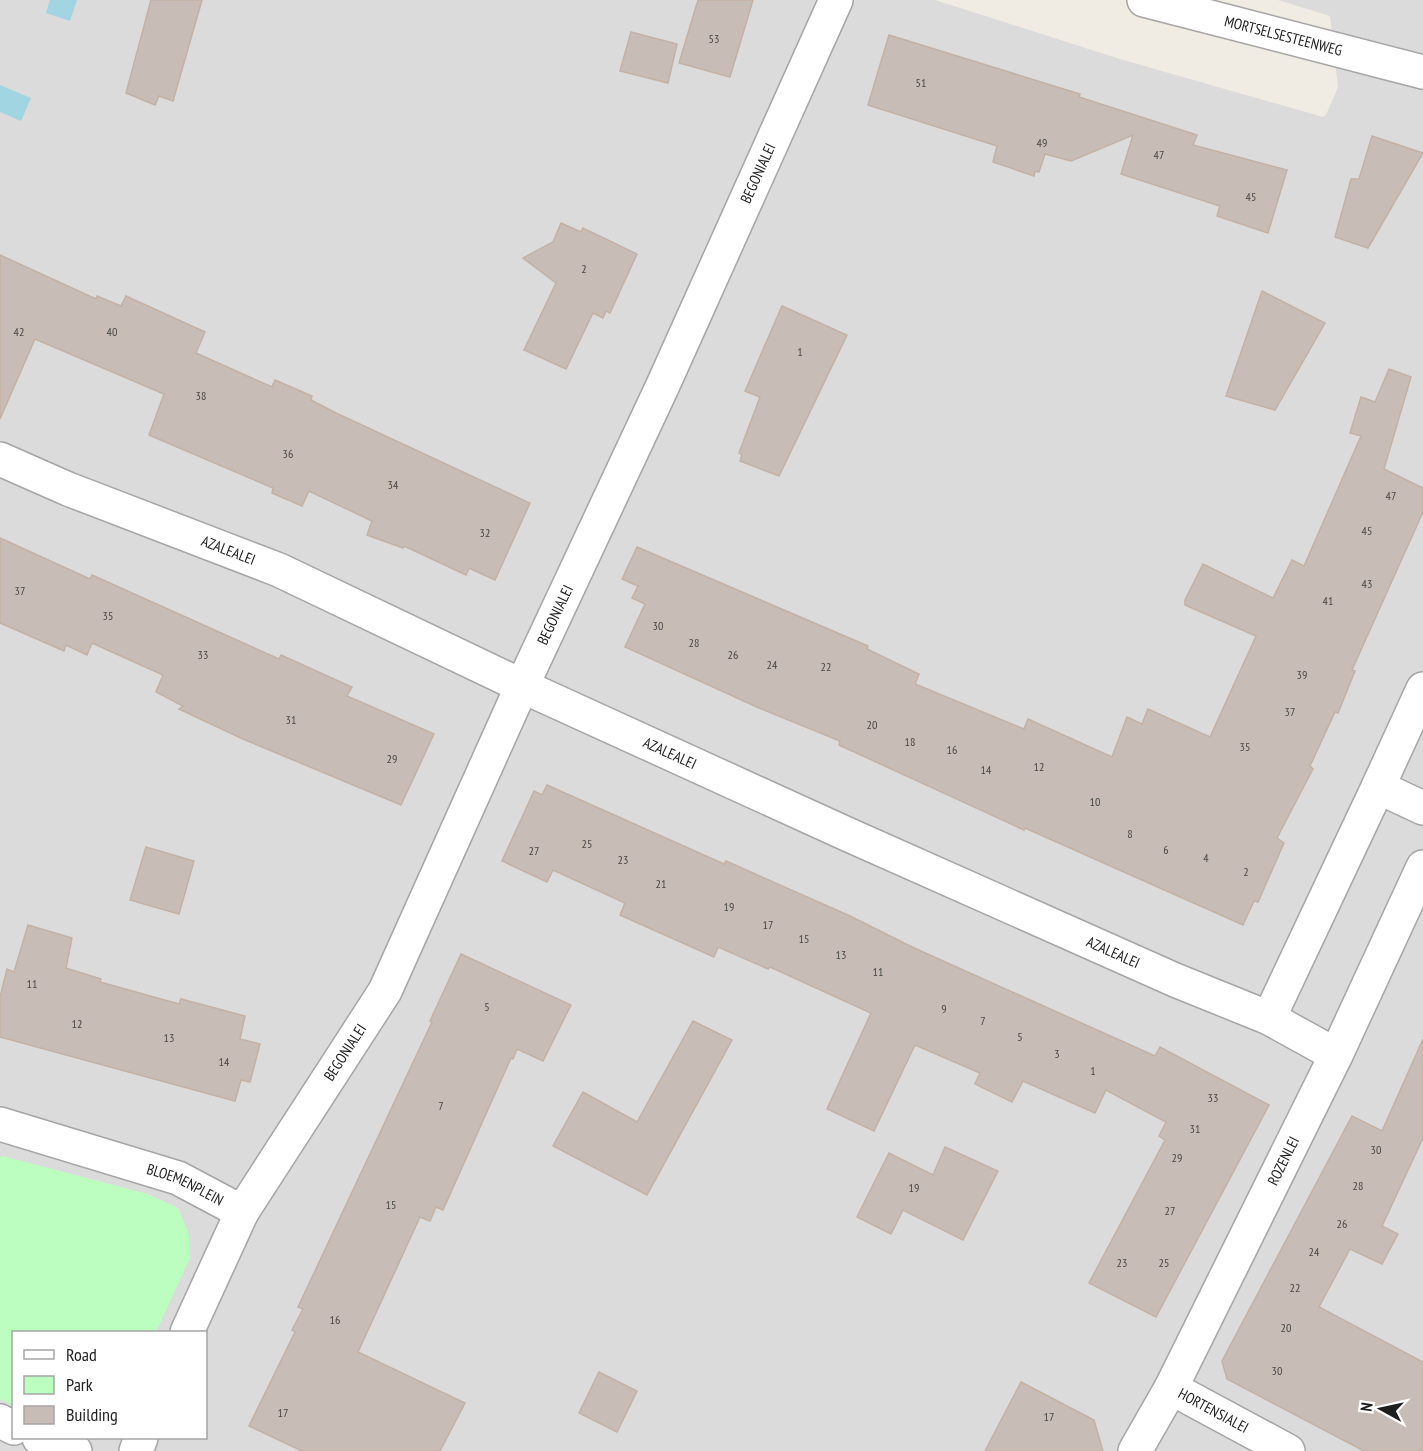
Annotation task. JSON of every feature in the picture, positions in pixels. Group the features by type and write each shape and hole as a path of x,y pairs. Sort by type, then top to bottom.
{"street":[{"name":"BEGONIALEI","path":"242,1212 385,991 522,687 663,386 836,0"},
{"name":"MORTSELSESTEENWEG","path":"1144,0 1423,72"},
{"name":"AZALEALEI","path":"0,459 68,489 279,570 522,687 1164,975 1269,1018 1336,1055"},
{"path":"1269,1018 1423,689"},
{"path":"1378,787 1423,808"},
{"name":"ROZENLEI","path":"1135,1451 1171,1388 1336,1055 1423,867"},
{"name":"BLOEMENPLEIN","path":"0,1124 178,1178 242,1212 187,1331"},
{"name":"HORTENSIALEI","path":"1171,1388 1288,1451"},
{"path":"44,1439 75,1451"}],"shaded area":[{"path":"0,0 935,0 1120,59 1323,117 1338,87 1330,16 1278,0 1423,0 1423,1451 0,1451"}],"green space":[{"path":"0,1157 148,1194 178,1208 189,1235 190,1258 156,1331 12,1331 12,1405 0,1399"}],"water":[{"path":"50,0 77,0 70,21 46,13"},
{"path":"0,85 31,98 21,121 0,112"}],"building":[{"path":"151,0 202,0 173,101 159,96 155,105 126,93"},
{"path":"698,0 753,0 730,77 679,63"},
{"path":"631,32 677,44 668,83 620,71"},
{"path":"889,35 1080,94 1079,97 1197,135 1193,145 1287,170 1268,233 1217,216 1220,206 1121,174 1133,135 1071,161 1045,154 1039,172 1035,171 1034,176 993,162 997,146 868,105"},
{"path":"1372,136 1423,153 1368,248 1335,237 1351,179 1359,179"},
{"path":"561,223 581,232 583,228 637,254 610,313 606,311 603,318 593,313 566,369 524,350 556,283 523,258 553,242"},
{"path":"0,255 96,299 97,296 121,306 126,296 205,332 196,353 272,387 275,380 312,396 311,400 336,413 530,503 495,580 469,568 466,575 404,546 403,548 367,535 372,521 309,491 302,506 272,493 273,488 149,435 164,394 35,339 0,419"},
{"path":"1262,291 1325,323 1275,410 1226,396"},
{"path":"782,306 847,335 779,476 740,461 742,455 739,453 760,397 745,391"},
{"path":"1389,369 1411,377 1384,469 1423,488 1423,512 1352,670 1355,671 1338,713 1335,712 1310,766 1313,769 1277,838 1284,843 1258,902 1254,901 1243,925 1025,828 1024,830 839,745 840,741 759,708 625,647 645,604 632,598 638,586 622,579 637,547 868,646 867,649 919,674 915,684 1024,729 1028,719 1112,757 1127,717 1142,724 1148,709 1210,737 1256,636 1185,605 1185,600 1203,564 1273,598 1292,560 1304,566 1361,436 1350,433 1361,397 1375,402"},
{"path":"0,538 90,579 92,575 279,659 281,655 352,687 347,696 434,734 401,805 243,739 179,709 183,706 156,692 163,675 92,643 87,655 66,645 64,651 0,623"},
{"path":"547,785 724,864 726,861 850,916 912,947 1155,1056 1160,1047 1269,1105 1156,1317 1089,1283 1165,1140 1159,1136 1166,1122 1106,1090 1095,1113 1023,1081 1012,1102 975,1084 980,1073 915,1045 874,1131 827,1109 871,1013 770,967 768,969 718,947 714,957 620,915 625,903 553,870 547,882 502,861 534,791 542,795"},
{"path":"146,847 194,861 179,914 130,900"},
{"path":"28,925 72,938 66,968 101,979 100,982 179,1004 181,999 245,1016 240,1039 260,1044 250,1082 241,1080 235,1101 0,1037 0,997 7,969 14,972"},
{"path":"461,954 571,1005 543,1061 517,1049 513,1059 511,1058 443,1210 436,1207 430,1221 420,1217 358,1352 465,1403 440,1451 302,1451 249,1426 295,1332 292,1330 303,1309 298,1307 432,1022 430,1021"},
{"path":"693,1021 732,1040 647,1195 553,1146 583,1092 637,1122"},
{"path":"1423,1039 1423,1138 1382,1226 1398,1234 1382,1264 1350,1249 1319,1307 1423,1362 1423,1451 1364,1451 1227,1379 1222,1361 1352,1116 1382,1131"},
{"path":"945,1147 998,1171 963,1240 903,1210 891,1234 857,1217 889,1153 933,1175"},
{"path":"599,1372 637,1391 617,1432 579,1413"},
{"path":"1021,1382 1094,1420 1103,1451 985,1451"}]}
